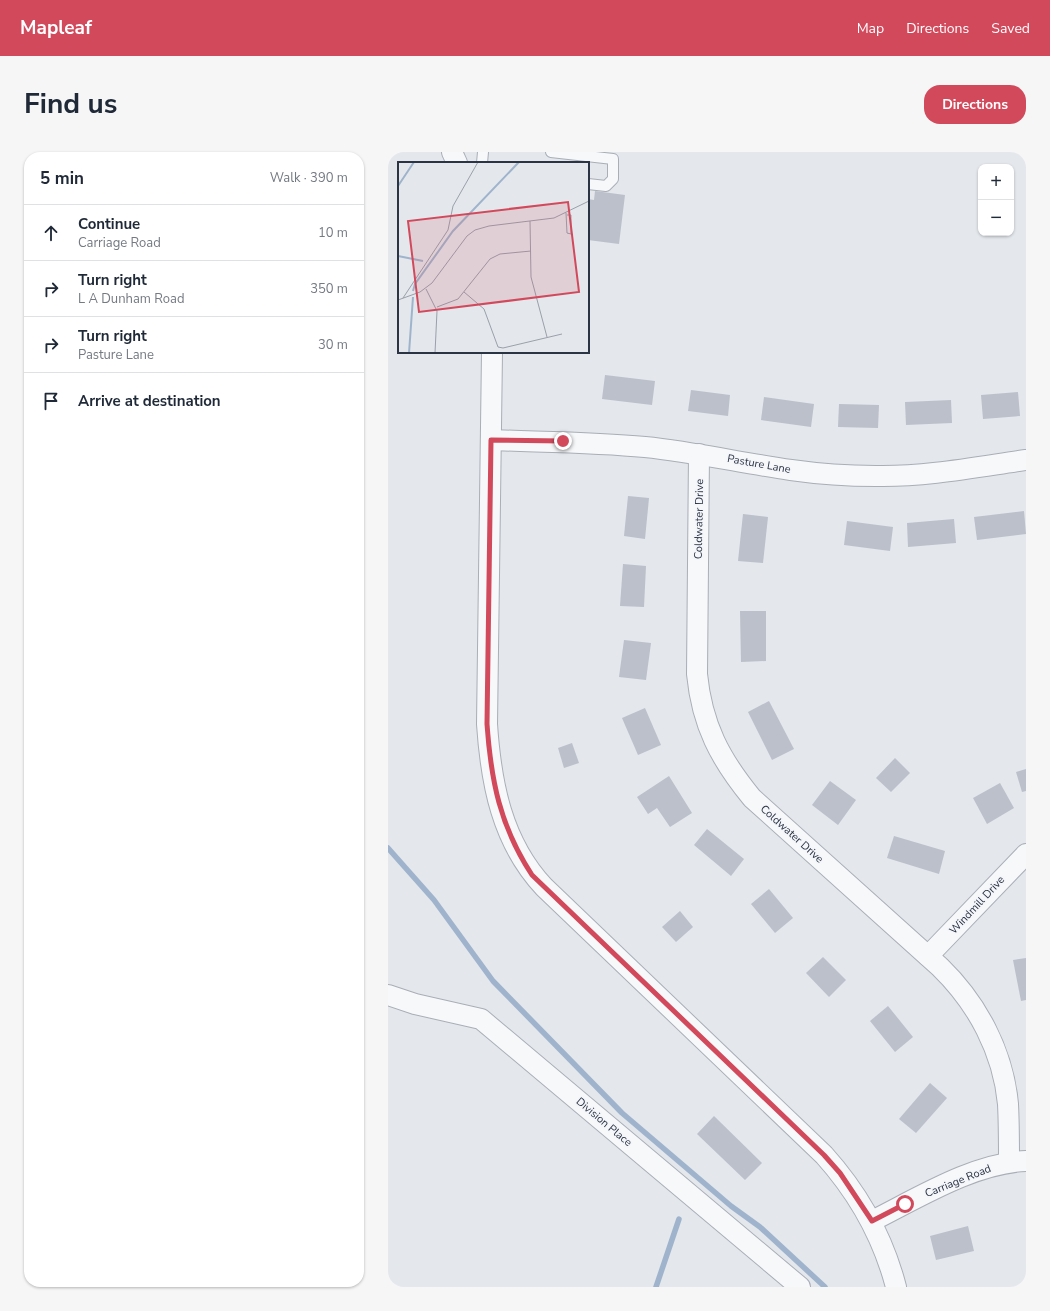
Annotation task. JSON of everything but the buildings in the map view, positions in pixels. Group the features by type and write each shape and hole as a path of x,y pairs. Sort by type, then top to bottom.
{"street":[{"path":"452,152 457,162"},
{"path":"492,353 487,724 490,765 496,797 508,831 523,861 544,887 824,1155 840,1173 872,1221 890,1263 896,1287"},
{"name":"Pasture Lane","path":"491,440 571,442 645,447 699,454 792,470 828,474 878,476 931,473 1026,460"},
{"name":"Coldwater Drive","path":"699,454 697,674 699,699 706,722 717,748 731,773 752,798 928,956 954,981 974,1007 991,1040 1002,1071 1018,1162"},
{"name":"Windmill Drive","path":"928,956 1026,854"},
{"name":"Division Place","path":"388,995 415,1004 481,1019 800,1287"},
{"name":"Carriage Road","path":"872,1221 941,1186 987,1168 1018,1162"}],"lane":[{"path":"482,162 483,152"},
{"path":"552,152 614,159 613,179 606,186 589,184"}],"waterway":[{"path":"388,848 434,900 493,981 622,1113 731,1206 760,1227 825,1287"},
{"path":"656,1287 679,1219"}],"route":[{"path":"563,441 491,440 487,724 490,765 496,797 505,824 523,861 532,875 824,1155 840,1173 872,1221 905,1204"}]}
